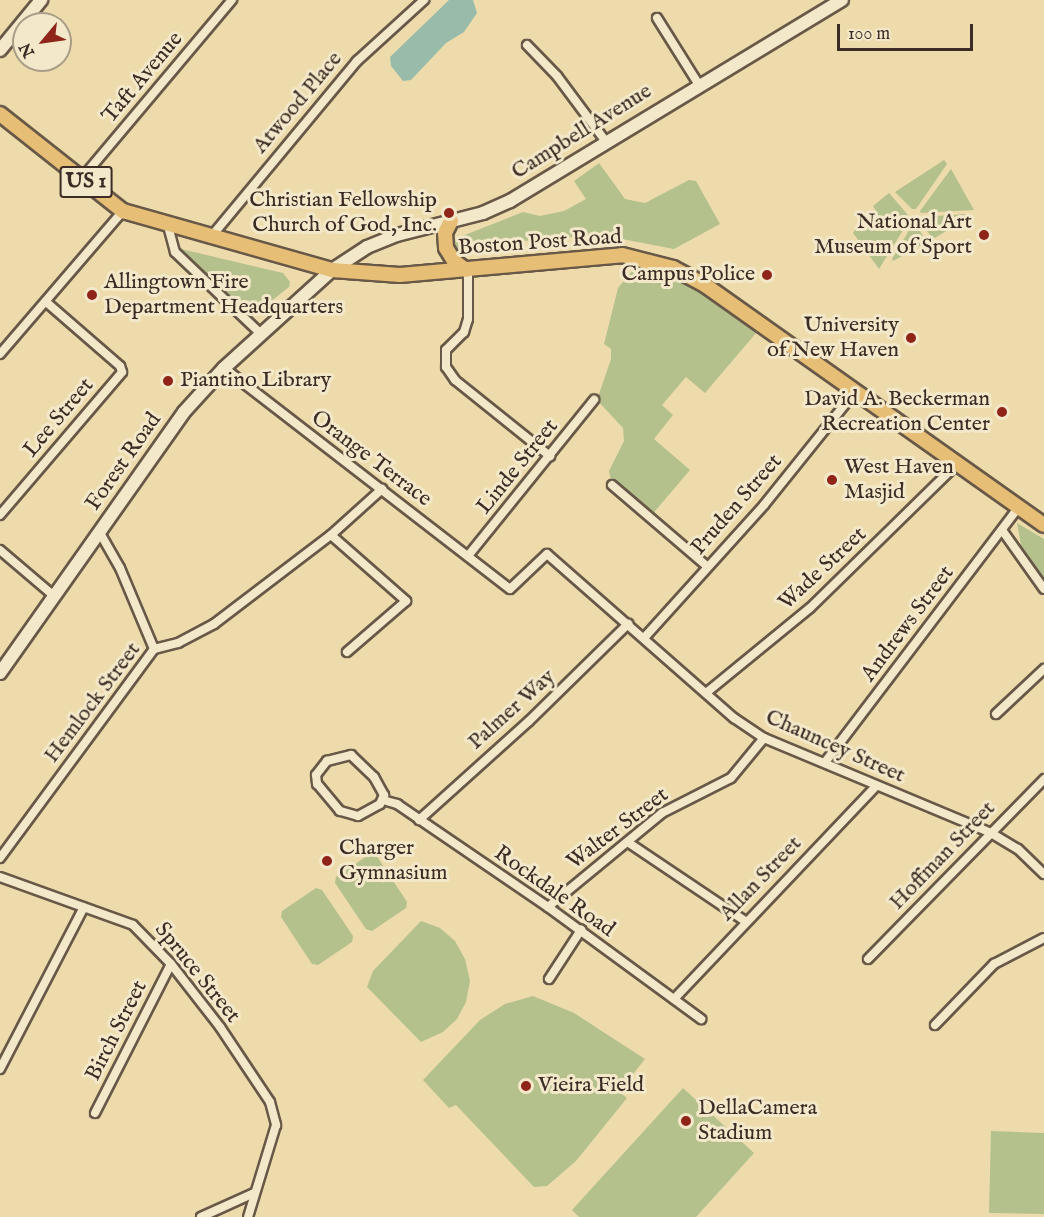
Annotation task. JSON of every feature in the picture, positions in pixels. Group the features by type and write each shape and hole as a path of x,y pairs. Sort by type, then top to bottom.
{"main road":[{"path":"0,50 41,0"},
{"name":"Campbell Avenue","path":"332,270 390,238 501,206 842,0"},
{"name":"Boston Post Road","path":"0,114 123,211 210,238 332,270 400,275 610,255 659,263 705,285 854,393 1044,525"},
{"path":"451,221 445,232 446,248 454,261 467,270"},
{"name":"Forest Road","path":"0,673 184,412 224,368 332,270"}],"street":[{"name":"Taft Avenue","path":"82,178 232,0"},
{"name":"Atwood Place","path":"210,238 357,61 424,0"},
{"path":"657,18 699,85"},
{"path":"527,45 557,76 607,143"},
{"path":"0,354 123,211"},
{"path":"168,226 175,252 261,334"},
{"path":"467,270 468,319 464,332 446,350 446,367 455,380 550,456"},
{"name":"Lee Street","path":"0,515 122,372 120,366 46,302"},
{"name":"Orange Terrace","path":"224,368 468,556"},
{"name":"Pruden Street","path":"644,638 764,505 854,393"},
{"name":"Linde Street","path":"468,556 594,400"},
{"name":"Wade Street","path":"706,693 810,608 957,464"},
{"path":"612,485 707,566"},
{"name":"Hemlock Street","path":"0,858 154,649 178,643 214,624 331,535 382,489"},
{"name":"Andrews Street","path":"826,761 1019,507"},
{"path":"1002,530 1044,589"},
{"path":"100,533 120,568 154,649"},
{"path":"331,535 406,601 347,652"},
{"path":"0,550 54,596"},
{"name":"Chauncey Street","path":"468,556 510,589 547,554 706,693 764,738 826,761 876,786 991,833 1018,849 1044,874"},
{"name":"Palmer Way","path":"419,820 535,716 627,624"},
{"path":"996,714 1044,669"},
{"name":"Walter Street","path":"548,907 629,843 662,813 731,778 764,738"},
{"path":"351,755 374,777 383,800 368,814 348,815 327,800 317,784 316,775 327,761 351,755"},
{"name":"Hoffman Street","path":"868,958 1044,779"},
{"name":"Allan Street","path":"674,999 876,786"},
{"name":"Rockdale Road","path":"383,800 419,820 548,907 701,1019"},
{"path":"629,843 746,921"},
{"name":"Spruce Street","path":"0,877 133,925 171,964 270,1102 276,1125 254,1192"},
{"path":"0,1069 84,908"},
{"path":"549,979 581,930"},
{"path":"935,1024 994,964 1044,938"},
{"name":"Birch Street","path":"95,1113 171,964"},
{"path":"201,1217 254,1192"},
{"path":"248,1217 254,1192"}],"green space":[{"path":"944,160 947,164 916,209 912,209 895,192"},
{"path":"599,163 625,199 645,203 689,180 696,181 720,224 674,249 601,235 510,242 463,251 452,244 452,240 523,212 540,216 564,211 586,199 574,181"},
{"path":"951,169 974,210 921,213 920,211"},
{"path":"889,193 908,215 865,225 881,220 873,206"},
{"path":"967,214 968,218 933,239 919,220 921,217"},
{"path":"910,219 879,269 853,233 855,230"},
{"path":"914,222 927,242 893,261 892,259"},
{"path":"181,249 283,273 290,282 289,287 251,317 237,301 179,252"},
{"path":"643,258 659,263 762,326 705,393 686,377 662,405 673,415 654,439 690,470 650,517 612,485 609,471 624,441 623,428 597,400 611,359 611,349 604,344 618,288"},
{"path":"1017,523 1044,539 1044,580 1021,545"},
{"path":"370,854 376,855 407,902 406,908 372,931 366,929 335,883 336,877"},
{"path":"316,888 322,890 353,936 352,942 318,965 312,964 281,917 282,911"},
{"path":"421,921 440,928 455,941 465,959 470,981 466,1002 457,1019 443,1032 421,1042 367,987 373,971"},
{"name":"Vieira Field","path":"533,996 574,1013 645,1059 619,1092 627,1098 576,1161 547,1186 534,1187 456,1105 449,1108 423,1080 480,1020 505,1004"},
{"name":"DellaCamera Stadium","path":"683,1088 754,1153 696,1217 579,1217 572,1210"},
{"path":"991,1131 1044,1133 1044,1214 989,1213"}],"shaded area":[{"path":"449,0 473,0 477,13 464,32 446,43 411,80 403,81 391,66 390,57"}],"place":[{"name":"Christian Fellowship Church of God, Inc.","path":"449,213"},
{"name":"National Art Museum of Sport","path":"984,235"},
{"name":"Campus Police","path":"767,275"},
{"name":"Allingtown Fire Department Headquarters","path":"92,295"},
{"name":"University of New Haven","path":"911,338"},
{"name":"Piantino Library","path":"168,381"},
{"name":"David A. Beckerman Recreation Center","path":"1002,412"},
{"name":"West Haven Masjid","path":"832,480"},
{"name":"Charger Gymnasium","path":"327,861"},
{"name":"Vieira Field","path":"526,1086"},
{"name":"DellaCamera Stadium","path":"686,1121"}]}
